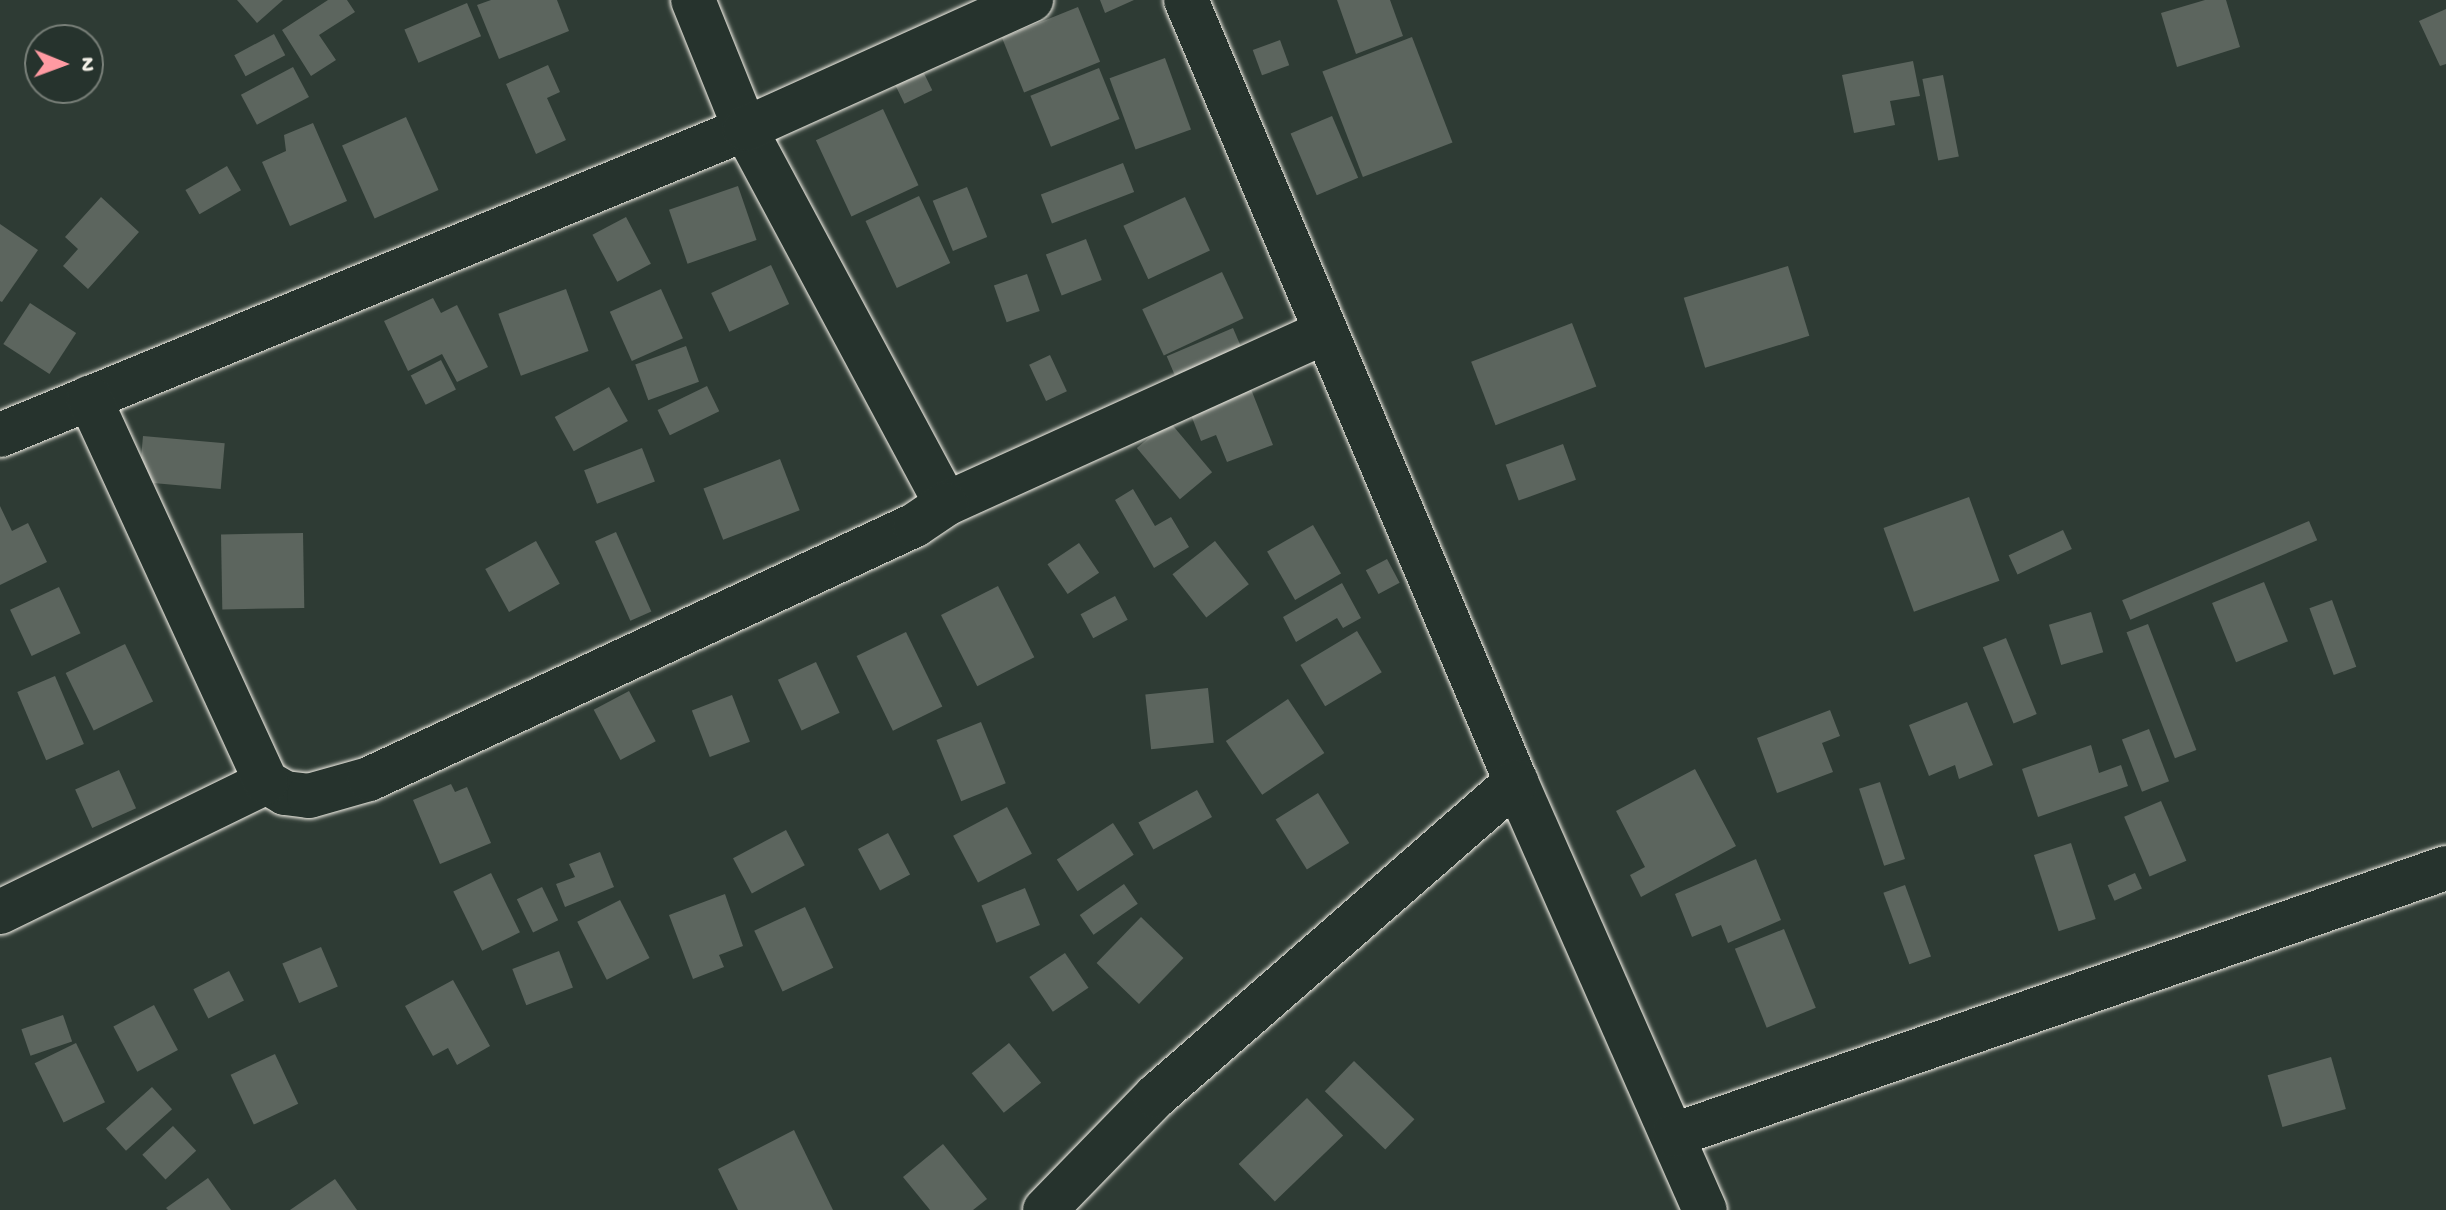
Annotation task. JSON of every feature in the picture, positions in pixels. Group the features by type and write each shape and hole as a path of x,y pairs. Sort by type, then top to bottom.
{"street":[{"path":"693,0 745,129 946,504"},
{"path":"0,435 745,129 1031,0"},
{"path":"1186,0 1516,782 1705,1210"},
{"path":"89,398 266,782 285,793 309,796 369,779 915,525 946,504 1325,332"},
{"path":"0,912 266,782"},
{"path":"1045,1210 1156,1096 1516,782"},
{"path":"1674,1135 2446,868"}],"building":[{"path":"237,0 283,0 257,23"},
{"path":"328,0 347,0 355,12 319,35 336,60 311,76 282,30"},
{"path":"491,0 557,0 569,31 499,59 477,5"},
{"path":"1100,0 1134,0 1105,13"},
{"path":"1337,0 1390,0 1403,36 1356,54"},
{"path":"2205,0 2226,0 2240,47 2177,67 2161,13"},
{"path":"467,3 481,36 418,63 404,30"},
{"path":"1078,7 1100,62 1024,92 1002,38"},
{"path":"2446,9 2446,64 2440,66 2419,21"},
{"path":"274,34 285,55 246,76 234,55"},
{"path":"1412,37 1452,142 1363,177 1322,71"},
{"path":"1280,40 1289,65 1262,75 1253,50"},
{"path":"1165,58 1191,129 1136,150 1110,78"},
{"path":"1913,61 1920,96 1890,101 1895,125 1854,133 1842,75"},
{"path":"548,65 560,92 547,98 566,140 536,154 506,84"},
{"path":"920,65 932,90 904,104 892,79"},
{"path":"293,67 309,97 257,125 241,95"},
{"path":"1099,68 1120,119 1051,147 1030,96"},
{"path":"1943,75 1959,156 1938,160 1922,79"},
{"path":"883,109 918,185 851,216 816,140"},
{"path":"1332,116 1358,178 1317,195 1291,134"},
{"path":"406,117 439,190 375,219 342,145"},
{"path":"313,123 347,201 290,226 262,162 286,151 284,135"},
{"path":"1123,163 1134,192 1052,223 1041,195"},
{"path":"227,166 241,190 199,214 185,190"},
{"path":"738,186 757,240 688,264 669,210"},
{"path":"967,187 987,237 953,251 933,201"},
{"path":"919,196 950,263 897,288 866,221"},
{"path":"101,197 139,232 88,289 63,266 78,249 65,237"},
{"path":"1185,197 1210,250 1148,279 1123,226"},
{"path":"626,217 651,264 617,282 592,235"},
{"path":"0,224 38,250 2,302 0,301"},
{"path":"1086,239 1102,280 1062,295 1046,254"},
{"path":"771,265 789,304 729,332 711,293"},
{"path":"1788,266 1809,336 1705,368 1684,298"},
{"path":"1222,272 1244,318 1164,355 1142,309"},
{"path":"1027,274 1040,311 1007,322 994,285"},
{"path":"566,289 589,351 521,376 498,314"},
{"path":"661,289 683,338 632,361 610,312"},
{"path":"433,298 441,313 457,305 488,367 457,382 442,354 408,371 384,321"},
{"path":"30,303 76,333 49,374 3,344"},
{"path":"1572,323 1596,386 1496,425 1471,362"},
{"path":"1233,328 1241,347 1175,375 1167,356"},
{"path":"686,346 699,382 648,400 635,364"},
{"path":"1050,355 1067,391 1046,401 1029,365"},
{"path":"441,360 456,389 426,405 411,375"},
{"path":"1249,384 1273,445 1227,462 1216,435 1201,441 1188,407"},
{"path":"707,386 719,411 670,435 658,410"},
{"path":"609,387 628,421 574,451 555,417"},
{"path":"1169,421 1212,472 1180,499 1137,448"},
{"path":"143,436 225,443 221,489 139,482"},
{"path":"1563,444 1576,480 1519,501 1506,465"},
{"path":"642,448 655,482 597,504 584,470"},
{"path":"780,459 800,510 723,540 703,488"},
{"path":"1133,489 1155,526 1171,517 1189,547 1154,568 1115,500"},
{"path":"1969,497 1999,581 1914,612 1883,528"},
{"path":"0,506 12,531 28,523 47,562 0,585"},
{"path":"2309,521 2317,540 2130,620 2122,600"},
{"path":"1313,525 1341,573 1295,600 1267,552"},
{"path":"2063,530 2072,549 2017,574 2009,555"},
{"path":"616,532 651,611 630,621 595,541"},
{"path":"303,533 304,608 222,609 221,534"},
{"path":"536,541 560,584 509,612 485,569"},
{"path":"1215,541 1249,584 1206,618 1172,574"},
{"path":"1079,543 1099,573 1068,594 1047,564"},
{"path":"1387,559 1400,583 1378,594 1366,570"},
{"path":"2264,582 2288,641 2236,662 2212,603"},
{"path":"1342,583 1361,618 1343,628 1337,618 1296,642 1283,617"},
{"path":"998,586 1034,657 977,686 941,615"},
{"path":"59,587 81,633 32,656 10,610"},
{"path":"1115,596 1128,620 1093,638 1081,614"},
{"path":"2332,600 2356,667 2334,675 2309,608"},
{"path":"2091,612 2103,652 2061,665 2049,625"},
{"path":"2148,624 2196,750 2175,758 2127,632"},
{"path":"1357,631 1382,672 1325,706 1300,665"},
{"path":"906,632 942,707 893,731 857,656"},
{"path":"2006,638 2037,714 2014,723 1983,647"},
{"path":"125,644 153,702 94,730 66,673"},
{"path":"816,662 840,713 802,731 778,680"},
{"path":"55,676 84,744 46,760 17,692"},
{"path":"1208,688 1214,743 1151,749 1145,695"},
{"path":"629,691 656,741 620,760 594,710"},
{"path":"732,695 750,742 710,757 692,710"},
{"path":"1288,699 1324,753 1262,795 1226,741"},
{"path":"1967,702 1993,765 1959,779 1955,765 1929,776 1909,725"},
{"path":"1830,710 1840,736 1822,743 1833,772 1777,793 1757,738"},
{"path":"981,722 1006,783 961,801 936,740"},
{"path":"2149,729 2169,781 2142,792 2122,739"},
{"path":"2091,745 2099,773 2121,765 2128,786 2038,817 2022,769"},
{"path":"1695,769 1736,846 1641,897 1630,875 1645,867 1616,811"},
{"path":"119,770 136,808 92,828 75,790"},
{"path":"1880,782 1905,859 1884,866 1859,789"},
{"path":"451,784 455,792 467,787 491,843 440,864 413,800"},
{"path":"1197,790 1212,817 1153,850 1138,822"},
{"path":"1318,793 1349,843 1307,870 1276,819"},
{"path":"2161,801 2186,861 2150,876 2124,817"},
{"path":"1007,807 1032,854 978,882 953,836"},
{"path":"1113,823 1134,855 1078,891 1057,859"},
{"path":"786,830 805,865 752,893 733,858"},
{"path":"888,833 910,874 880,890 858,849"},
{"path":"2071,843 2096,919 2059,931 2034,855"},
{"path":"600,852 614,887 565,907 556,884 575,877 569,864"},
{"path":"1756,859 1781,920 1728,943 1721,925 1692,937 1675,894"},
{"path":"491,873 520,932 482,951 453,891"},
{"path":"2135,873 2142,889 2115,901 2108,885"},
{"path":"1124,884 1138,904 1094,935 1080,915"},
{"path":"1905,885 1931,956 1909,964 1883,893"},
{"path":"542,887 558,920 533,933 517,899"},
{"path":"1025,888 1040,925 996,943 981,906"},
{"path":"725,894 743,946 719,955 724,967 693,979 669,915"},
{"path":"620,900 650,958 607,980 577,922"},
{"path":"805,907 833,968 783,991 754,931"},
{"path":"1141,917 1183,958 1139,1004 1097,963"},
{"path":"1784,929 1816,1008 1767,1028 1735,949"},
{"path":"321,947 338,987 299,1003 282,963"},
{"path":"559,951 573,987 526,1005 512,969"},
{"path":"1065,953 1088,988 1053,1012 1029,977"},
{"path":"229,971 244,1000 208,1019 193,989"},
{"path":"453,980 490,1046 457,1065 448,1048 433,1056 405,1006"},
{"path":"154,1005 178,1050 137,1072 113,1027"},
{"path":"63,1015 72,1041 31,1056 21,1029"},
{"path":"76,1043 105,1102 64,1122 35,1063"},
{"path":"1009,1043 1041,1083 1004,1113 972,1073"},
{"path":"275,1054 298,1104 254,1125 231,1075"},
{"path":"2331,1057 2346,1109 2282,1127 2268,1075"},
{"path":"1354,1061 1414,1119 1385,1150 1325,1091"},
{"path":"152,1087 172,1109 126,1151 106,1128"},
{"path":"1307,1098 1343,1135 1275,1201 1239,1164"},
{"path":"173,1126 196,1151 165,1180 142,1155"},
{"path":"794,1130 833,1210 738,1210 718,1169"},
{"path":"943,1144 987,1199 973,1210 930,1210 903,1177"},
{"path":"208,1178 231,1210 166,1208"},
{"path":"335,1179 357,1210 290,1210"}]}
